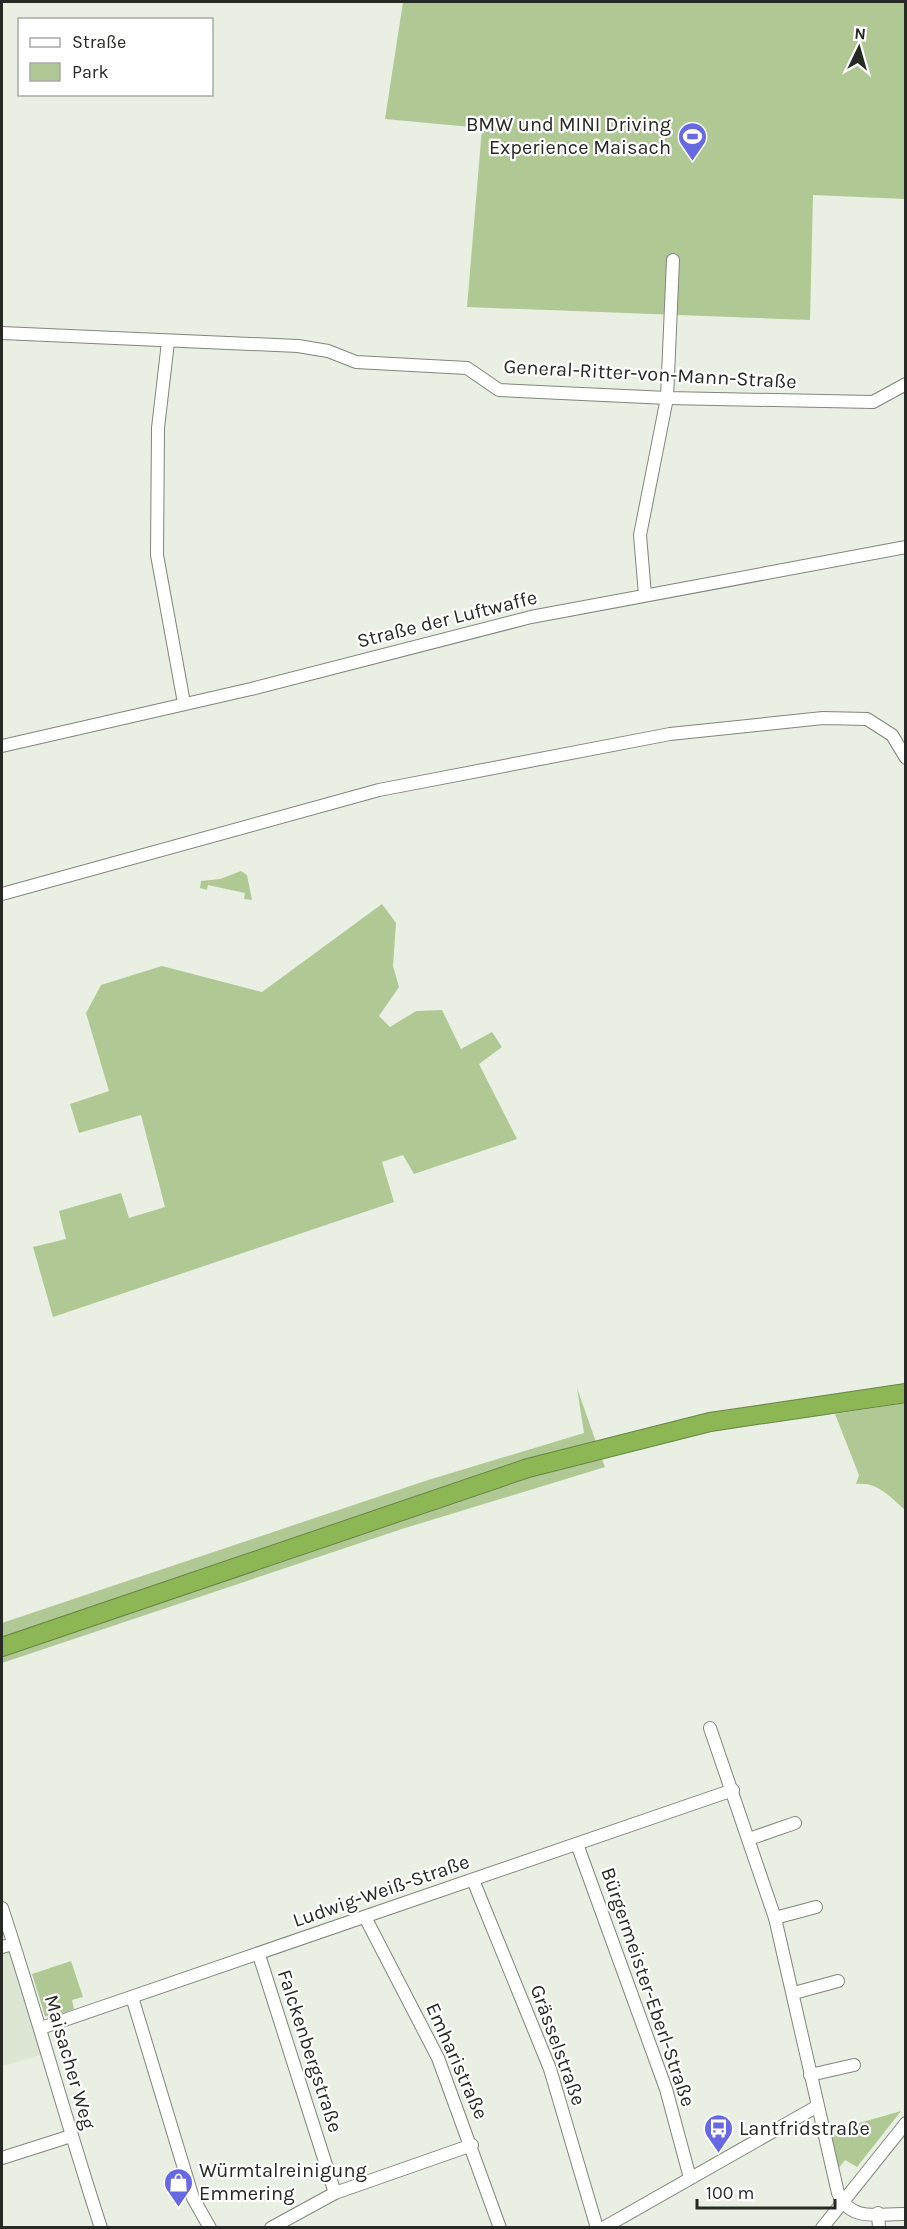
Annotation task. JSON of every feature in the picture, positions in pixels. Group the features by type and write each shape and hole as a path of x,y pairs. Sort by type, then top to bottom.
{"highway":[{"path":"2,1647 528,1468 710,1422 906,1393"}],"street":[{"path":"645,595 640,535 667,398 673,260"},
{"name":"General-Ritter-von-Mann-Straße","path":"2,333 168,342 298,345 328,351 356,362 467,368 499,390 667,398 873,402 906,384"},
{"path":"168,342 158,428 157,555 184,703"},
{"name":"Straße der Luftwaffe","path":"2,746 251,689 474,630 645,595 906,547"},
{"path":"2,894 379,790 670,734 823,718 867,719 892,735 906,758"},
{"path":"710,1728 775,1918 794,1993 816,2107 842,2204 855,2214 906,2214"},
{"name":"Ludwig-Weiß-Straße","path":"41,2028 733,1790"},
{"path":"749,1839 795,1823"},
{"name":"Bürgermeister-Eberl-Straße","path":"577,1844 666,2089 690,2178"},
{"name":"Grässelstraße","path":"473,1880 550,2069 597,2228"},
{"path":"775,1918 816,1907"},
{"name":"Maisacher Weg","path":"2,1908 7,1945 41,2028 71,2136 101,2228"},
{"name":"Emharistraße","path":"365,1917 438,2058 472,2145 500,2228"},
{"name":"Falckenbergstraße","path":"259,1954 335,2193"},
{"path":"794,1993 838,1981"},
{"path":"132,1997 193,2198 210,2228"},
{"path":"810,2075 854,2065"},
{"path":"603,2228 816,2107"},
{"path":"822,2228 906,2123"},
{"path":"2,2158 71,2136"},
{"path":"271,2228 335,2193 472,2145"},
{"path":"878,2214 879,2228"}],"shaded area":[{"path":"11,1949 41,2055 2,2066 2,1952"}],"green space":[{"name":"BMW und MINI Driving Experience Maisach","path":"403,2 905,2 905,199 813,195 810,320 467,307 482,128 385,119"},
{"path":"241,871 247,875 252,900 244,899 245,893 208,885 207,890 200,888 201,881 220,879"},
{"path":"382,904 396,923 393,966 399,987 379,1016 390,1027 416,1011 442,1010 461,1049 492,1032 502,1047 479,1064 517,1139 414,1174 403,1155 382,1162 394,1202 53,1317 33,1247 66,1239 59,1211 121,1193 129,1218 165,1207 141,1115 79,1133 70,1104 109,1091 86,1013 101,985 162,966 262,992"},
{"path":"577,1388 596,1442 2,1640 2,1623 428,1480 584,1433"},
{"path":"906,1403 905,1510 877,1488 871,1485 856,1484 859,1475 835,1414"},
{"path":"601,1457 605,1467 402,1529 2,1663 2,1655 532,1475"},
{"path":"71,1961 83,1997 72,2000 74,2009 51,2017 45,2016 32,1974"},
{"path":"901,2111 857,2167 845,2160 838,2169 828,2132"}],"place":[{"name":"BMW und MINI Driving Experience Maisach","path":"692,162"},
{"name":"Lantfridstraße","path":"718,2154"},
{"name":"Würmtalreinigung Emmering","path":"178,2208"}]}
